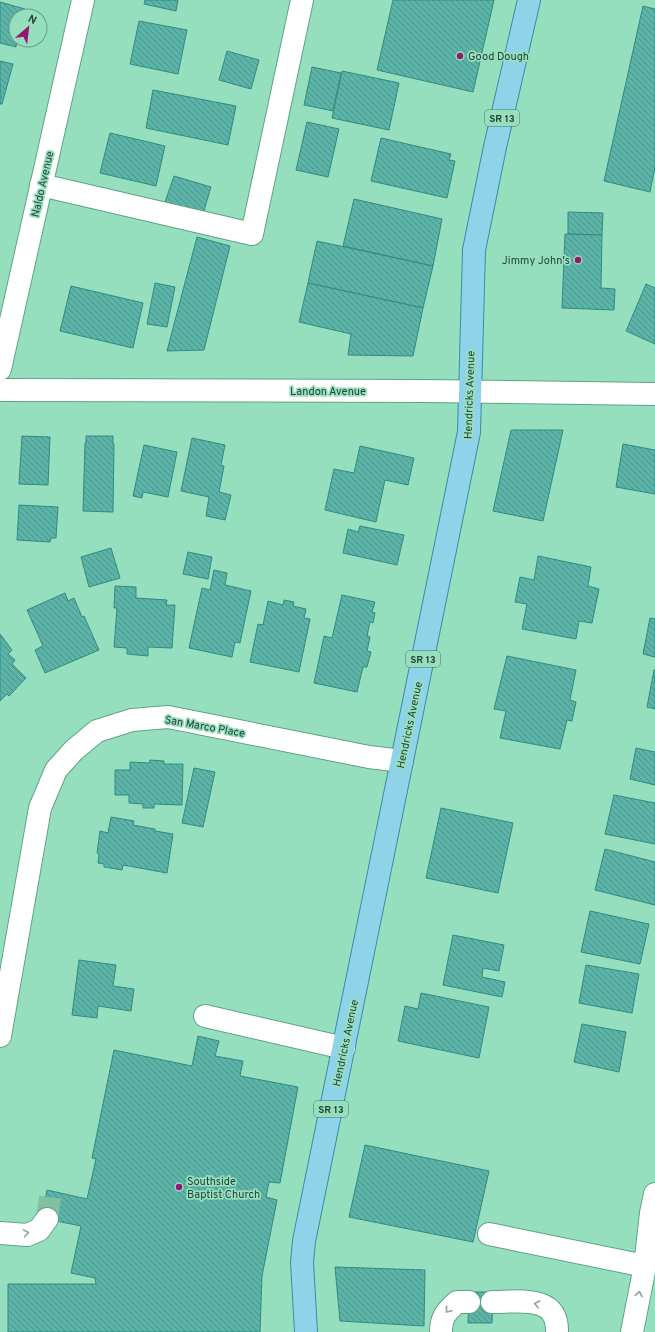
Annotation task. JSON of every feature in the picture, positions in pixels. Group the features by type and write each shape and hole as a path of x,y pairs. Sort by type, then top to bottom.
{"main road":[{"name":"Hendricks Avenue","path":"306,1332 302,1262 304,1241 470,432 474,250 495,147 529,0"}],"street":[{"name":"Naldo Avenue","path":"0,369 83,0"},
{"path":"41,185 252,234 302,0"},
{"name":"Landon Avenue","path":"0,390 655,394"},
{"name":"San Marco Place","path":"0,1036 40,808 56,770 74,750 97,731 132,720 168,717 369,757 402,761"},
{"path":"205,1016 344,1048"},
{"path":"632,1332 645,1266 651,1212 655,1194"},
{"path":"0,1233 27,1235 39,1230 47,1219"},
{"path":"490,1234 645,1266"},
{"path":"441,1332 445,1312 456,1302 469,1302"},
{"path":"492,1302 537,1302 549,1307 558,1323 557,1332"}],"building":[{"path":"145,0 178,0 176,11 144,4"},
{"path":"393,0 494,0 473,92 377,70"},
{"path":"0,2 21,8 8,8 8,45 0,43"},
{"path":"643,6 655,9 655,167 650,192 604,181"},
{"path":"139,21 187,30 178,74 130,64"},
{"path":"227,51 259,60 251,89 219,80"},
{"path":"0,61 13,64 2,104 0,104"},
{"path":"312,67 341,73 333,111 304,105"},
{"path":"342,71 399,83 389,130 332,118"},
{"path":"153,90 236,106 228,145 146,128"},
{"path":"307,122 339,129 328,177 296,170"},
{"path":"110,133 165,146 156,186 100,173"},
{"path":"381,138 451,154 449,160 455,161 447,198 371,181"},
{"path":"174,176 211,187 203,214 165,202"},
{"path":"354,199 442,219 433,266 343,246"},
{"path":"568,212 603,213 602,235 568,234"},
{"path":"565,234 602,235 601,288 615,289 614,310 562,308"},
{"path":"197,237 230,246 204,350 167,351"},
{"path":"317,241 433,266 423,308 308,283"},
{"path":"155,283 175,287 167,327 147,324"},
{"path":"308,283 423,308 413,356 348,355 351,334 299,322"},
{"path":"646,284 655,288 655,344 626,331"},
{"path":"71,286 143,303 133,348 60,331"},
{"path":"511,430 563,430 543,521 493,511"},
{"path":"22,436 50,437 48,485 19,484"},
{"path":"86,436 113,436 113,512 83,511"},
{"path":"192,438 225,445 221,465 224,466 219,492 231,495 225,520 206,516 209,497 181,491"},
{"path":"623,444 655,450 655,494 616,487"},
{"path":"144,445 177,452 168,497 143,492 142,498 133,496"},
{"path":"360,446 414,458 408,485 385,480 376,522 325,510 334,469 354,473"},
{"path":"19,505 58,507 56,538 51,538 50,542 17,540"},
{"path":"360,526 404,535 397,565 343,553 348,529 358,532"},
{"path":"111,548 120,578 89,587 81,557"},
{"path":"188,552 212,557 208,579 183,574"},
{"path":"538,556 591,567 588,586 599,589 592,623 579,621 576,639 522,629 527,604 515,602 520,577 534,580"},
{"path":"214,570 227,573 225,585 251,591 240,643 235,642 232,657 189,648 202,588 210,590"},
{"path":"115,586 136,587 136,598 167,600 166,605 175,605 172,648 148,647 148,656 127,654 127,648 114,647 117,608 114,608"},
{"path":"65,593 68,601 74,598 82,617 84,616 99,650 45,673 35,650 43,646 27,610"},
{"path":"342,595 375,602 372,612 375,613 373,623 370,622 367,636 370,637 367,651 371,652 367,667 363,667 357,692 314,683 324,636 332,638"},
{"path":"284,600 294,602 293,606 306,609 304,618 310,619 299,672 250,662 258,624 263,625 268,601 283,605"},
{"path":"650,618 655,619 655,657 643,654"},
{"path":"0,634 12,650 8,654 15,660 12,664 26,678 9,696 7,694 0,701"},
{"path":"507,656 576,670 570,700 576,702 572,721 567,720 560,749 500,738 506,711 494,709"},
{"path":"655,670 655,709 647,707"},
{"path":"636,748 655,752 655,785 630,779"},
{"path":"150,760 164,761 164,764 183,764 182,805 154,804 154,808 143,808 143,804 129,803 129,795 115,795 115,770 130,770 130,762 149,763"},
{"path":"194,768 215,772 203,827 182,823"},
{"path":"614,795 655,803 655,844 605,834"},
{"path":"441,808 513,823 498,893 426,878"},
{"path":"111,817 134,821 133,825 173,834 167,873 123,865 122,870 104,867 104,864 98,863 99,854 97,853 100,831 108,833"},
{"path":"605,849 655,862 655,905 595,890"},
{"path":"590,911 649,924 640,964 581,952"},
{"path":"453,935 504,945 499,971 483,968 482,977 505,982 502,997 443,985"},
{"path":"79,960 116,965 113,986 134,989 131,1011 98,1006 97,1018 72,1015"},
{"path":"586,965 639,974 632,1013 579,1003"},
{"path":"421,993 489,1007 479,1058 398,1041 405,1006 418,1009"},
{"path":"582,1024 626,1032 619,1072 574,1062"},
{"name":"Southside Baptist Church","path":"198,1036 219,1041 215,1056 243,1061 240,1076 298,1087 280,1183 269,1182 266,1197 277,1200 262,1276 260,1332 8,1332 8,1284 96,1284 95,1278 71,1273 81,1226 42,1218 47,1190 87,1199 96,1159 92,1158 114,1050 192,1066"},
{"path":"365,1145 489,1171 473,1242 349,1217"},
{"path":"335,1267 425,1270 424,1326 340,1321"},
{"path":"469,1292 493,1292 492,1323 468,1323"}],"tunnel":[{"path":"47,1219 51,1191"}],"place":[{"name":"Good Dough","path":"460,56"},
{"name":"Jimmy John's","path":"578,260"},
{"name":"Southside Baptist Church","path":"179,1187"}]}
